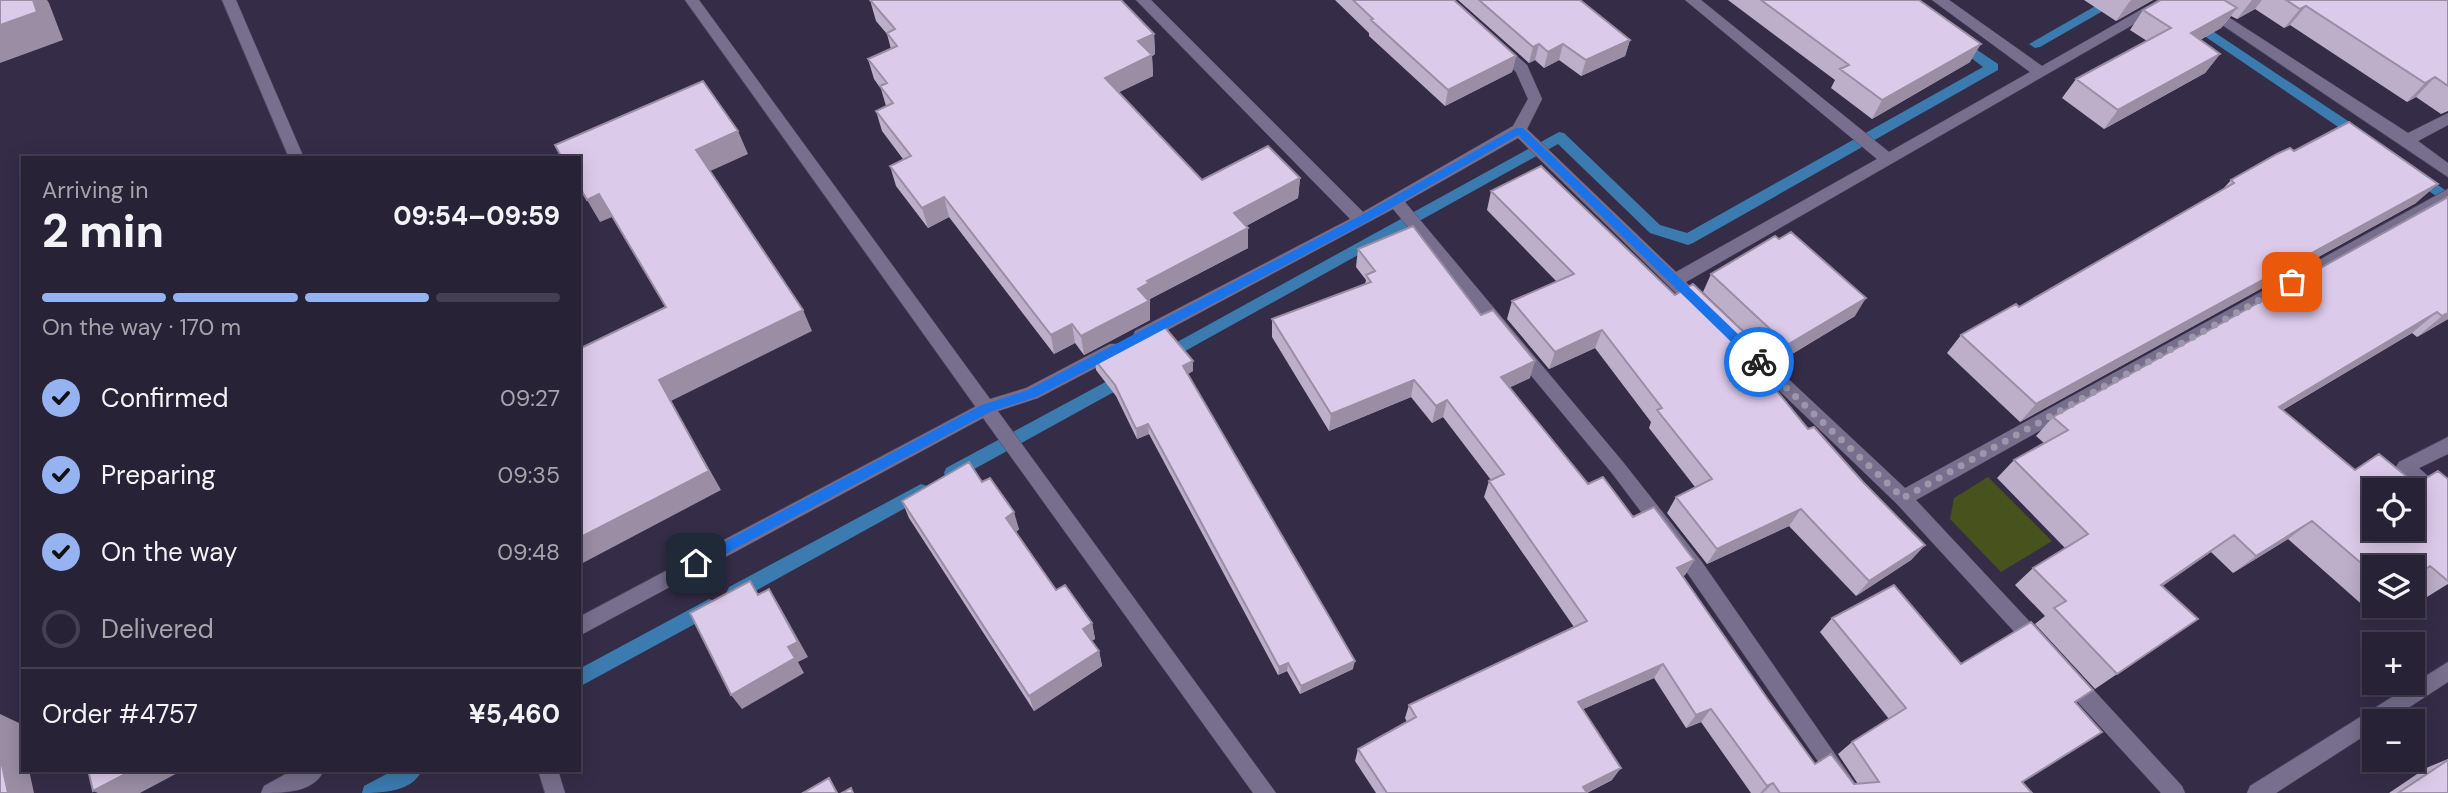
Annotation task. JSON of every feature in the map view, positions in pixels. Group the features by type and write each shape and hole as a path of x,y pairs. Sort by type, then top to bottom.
{"street":[{"path":"229,0 296,156"},
{"path":"692,0 1266,793"},
{"path":"1143,0 1361,220"},
{"path":"1692,0 1888,159"},
{"path":"1939,0 2040,72"},
{"path":"1674,281 2169,0"},
{"path":"2192,0 2407,140 2448,171"},
{"path":"581,626 986,408 1032,393 1361,220 1400,207 1519,130 1535,99 1521,69 1483,34"},
{"path":"2407,140 2448,118"},
{"path":"1519,130 1714,319"},
{"path":"1903,498 2443,198"},
{"path":"1400,207 1617,467 1687,558 1852,793"},
{"path":"1733,338 1903,498 2175,793"},
{"path":"2448,445 2405,467 2448,505"},
{"path":"2258,793 2448,671"},
{"path":"271,793 310,772"},
{"path":"549,772 555,793"}],"green space":[{"path":"1988,477 2052,541 2001,572 1950,519 1954,498"}],"building":[{"path":"0,0 33,0 37,12 0,25"},
{"path":"870,0 1121,0 1154,34 1138,41 1152,55 1105,78 1202,180 1268,146 1300,178 1234,213 1248,228 1147,281 1149,283 1138,289 1149,301 1081,336 1072,324 1051,335 944,197 922,208 890,166 911,156 876,111 893,103 880,86 887,83 868,59 897,46 887,33 895,29"},
{"path":"1353,0 1454,0 1516,56 1448,90 1371,20 1373,19"},
{"path":"1479,0 1580,0 1630,40 1586,60 1563,44 1548,52 1539,44 1533,47"},
{"path":"1761,0 1919,0 1981,44 1882,100 1840,69 1849,65"},
{"path":"2161,0 2224,0 2237,8 2191,33 2220,54 2118,110 2076,79 2171,28 2143,10"},
{"path":"2286,0 2448,0 2448,86 2435,77 2425,83 2306,6 2300,9"},
{"path":"703,81 738,131 696,150 803,310 659,380 709,471 581,537 581,348 666,307 599,194 587,200 581,190 581,156 561,156 555,145"},
{"path":"2349,122 2438,184 2036,404 1961,335 2016,304 2019,307 2234,183 2231,180 2277,154 2290,148 2294,151"},
{"path":"1541,166 1675,295 1693,284 1769,356 1755,364 1808,429 1814,427 1925,545 1869,581 1801,509 1717,549 1676,497 1712,479 1657,410 1662,408 1602,330 1555,352 1512,301 1574,274 1491,191"},
{"path":"2448,197 2448,313 2442,316 2437,312 2279,407 2355,470 2379,454 2409,478 2362,478 2362,541 2425,541 2425,479 2438,471 2448,479 2448,581 2430,566 2425,570 2425,555 2362,555 2362,564 2312,521 2256,556 2234,535 2161,585 2198,619 2117,674 2054,608 2066,601 2033,568 2088,534 2014,460 2068,430 2053,417"},
{"path":"1413,226 1481,315 1493,310 1535,361 1501,377 1588,484 1603,477 1633,517 1654,507 1694,560 1677,568 1815,764 1831,754 1854,784 1879,782 1852,742 1906,708 1832,618 1894,585 1961,664 2031,622 2093,690 2075,702 2102,732 2022,782 2032,793 1780,793 1773,783 1767,786 1711,709 1696,715 1663,664 1578,702 1621,768 1583,787 1587,793 1387,793 1358,749 1416,717 1409,705 1587,621 1489,481 1504,474 1447,400 1436,406 1414,380 1331,414 1272,319 1371,282 1366,275 1375,271 1358,249"},
{"path":"1791,232 1866,298 1787,345 1711,274 1775,236 1779,239"},
{"path":"1162,324 1193,361 1183,366 1355,661 1301,686 1288,663 1279,667 1148,424 1136,429 1115,385 1095,360"},
{"path":"969,462 982,482 990,478 1014,512 1006,518 1056,590 1065,585 1092,623 1083,629 1099,651 1029,696 902,501"},
{"path":"750,581 758,595 769,589 798,642 788,647 795,658 731,695 690,613"},
{"path":"0,756 8,793 0,793"},
{"path":"2448,760 2448,793 2398,793"},
{"path":"88,772 129,772 93,791"},
{"path":"829,778 837,793 803,793"}],"waterway":[{"path":"2035,44 2116,0"},
{"path":"2196,24 2361,136"},
{"path":"1164,356 1559,137 1655,229 1688,239 1993,67 1958,41"},
{"path":"2416,175 2448,199"},
{"path":"952,473 1126,377"},
{"path":"735,593 921,491"},
{"path":"581,678 709,607"},
{"path":"371,793 409,772"}],"way so far":[{"path":"1759,362 1903,498 2292,282"}],"route":[{"path":"696,563 931,436 986,408 1032,393 1361,220 1519,130 1759,362"}]}
